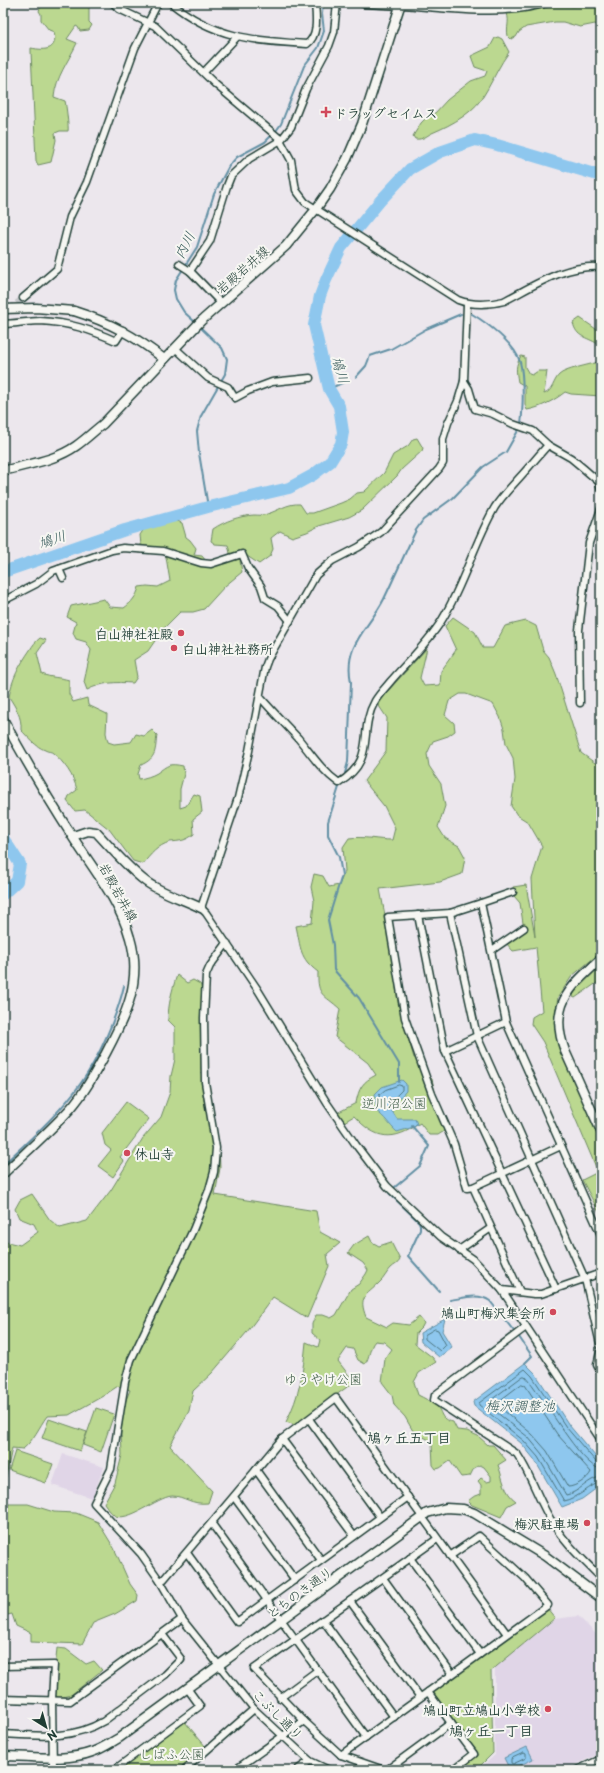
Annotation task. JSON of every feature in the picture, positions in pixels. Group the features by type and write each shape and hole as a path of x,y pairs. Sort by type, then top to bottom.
{"street":[{"path":"113,3 119,9 155,26 204,72 280,139 291,160 296,190 305,202 450,295 468,304 496,303 504,301 554,275 584,267 601,267"},
{"path":"23,298 57,269 70,217 87,182 135,48 158,3"},
{"path":"171,3 201,24 236,37 307,44 311,41 315,30 315,3"},
{"path":"190,271 210,241 231,176 249,159 280,139 291,127 306,89 329,46 334,32 337,3"},
{"path":"364,3 401,4 474,11 522,10 547,3"},
{"path":"488,10 491,3"},
{"name":"岩殿岩井線","path":"3,471 47,460 76,446 103,424 202,321 286,246 316,209 330,189 347,159 362,124 401,4"},
{"path":"204,72 236,37"},
{"path":"179,264 190,271 221,303"},
{"path":"201,908 238,798 265,667 268,659 311,582 323,568 381,532 443,463 443,439 448,423 458,402 464,381 468,304"},
{"path":"3,309 36,308 74,311 98,318 123,330 164,359"},
{"path":"3,324 40,321 67,324 93,330 116,341 123,330"},
{"path":"175,348 208,378 228,387 235,398 248,391 272,382 310,378"},
{"path":"464,381 469,389 475,409 533,430 548,445 571,458 600,482 601,489"},
{"path":"260,697 298,739 315,762 331,778 339,783 350,776 362,760 365,750 369,716 375,700 432,634 443,619 483,529 495,506 548,445"},
{"path":"580,703 579,630 583,588 589,543 601,509"},
{"path":"3,602 36,584 53,571 112,550 123,548 163,551 191,560 211,564 242,554 248,568 261,586 265,598 278,606 290,620"},
{"path":"59,569 63,578"},
{"name":"岩殿岩井線","path":"3,719 24,757 109,892 124,921 131,939 134,957 134,982 128,1006 121,1023 83,1093 64,1114 3,1174"},
{"path":"73,836 88,831 96,832 146,881 163,891 201,908 206,912 258,990 327,1103 366,1158 387,1186 426,1224 482,1267 502,1290 601,1440"},
{"path":"513,892 450,913 388,917 405,1018 432,1094 454,1144 467,1188 473,1187 561,1146"},
{"path":"481,903 506,1022 601,1235"},
{"path":"450,913 477,1036 585,1279 601,1348 597,1365 601,1373"},
{"path":"418,915 445,1051 556,1289"},
{"path":"492,950 524,928"},
{"name":"こぶし通り","path":"227,943 210,966 206,975 205,1082 216,1148 214,1172 209,1190 192,1230 131,1360 125,1382 111,1469 94,1503 141,1554 160,1581 182,1619 254,1708 310,1760 329,1770"},
{"path":"601,959 574,983 567,994 563,1002 559,1025 565,1051 601,1131"},
{"path":"445,1051 506,1022"},
{"path":"473,1187 520,1292"},
{"path":"459,1250 491,1228"},
{"path":"502,1290 542,1294 601,1273"},
{"path":"526,1327 435,1395 434,1400 517,1454 554,1525 567,1542 601,1578"},
{"path":"160,1581 164,1579 212,1524 282,1438 336,1398 507,1634"},
{"path":"309,1418 380,1517"},
{"path":"282,1438 354,1536"},
{"path":"256,1470 321,1560"},
{"path":"234,1497 294,1580"},
{"path":"187,1553 237,1622 408,1497"},
{"name":"とちのき通り","path":"3,1756 52,1757 83,1754 104,1747 119,1738 427,1513 446,1508 463,1509 474,1513 545,1556 601,1598"},
{"path":"212,1524 366,1736"},
{"path":"341,1755 548,1605 525,1578 479,1536 450,1556"},
{"path":"384,1770 341,1755 280,1698 254,1669 437,1539"},
{"path":"410,1558 480,1654"},
{"path":"383,1578 452,1674"},
{"path":"350,1601 420,1697"},
{"path":"3,1699 52,1699 70,1701 182,1619"},
{"path":"323,1620 394,1717"},
{"path":"3,1734 52,1736 73,1734 95,1726 165,1675 181,1659 162,1634"},
{"path":"3,1666 54,1665 52,1699 53,1770"},
{"path":"280,1698 318,1670"},
{"path":"114,1770 200,1706 187,1688"},
{"path":"428,1692 474,1754 453,1770"},
{"path":"184,1770 254,1708"},
{"path":"234,1770 304,1721"},
{"path":"387,1770 451,1723"},
{"path":"576,1770 601,1759"},
{"path":"297,1770 310,1760"}],"shaded area":[{"path":"63,1454 104,1467 92,1498 52,1485"},
{"name":"鳩山町立鳩山小学校","path":"578,1616 601,1639 601,1753 563,1770 478,1770 495,1755 496,1661 555,1619"}],"green space":[{"path":"42,3 89,3 89,22 92,25 89,30 80,31 76,26 67,39 77,43 57,83 54,97 65,101 68,131 60,131 55,133 56,140 51,162 38,165 36,161 31,48 50,48 54,43 55,38 54,32 49,30 41,20 41,14 39,11"},
{"path":"561,3 568,3 571,6 575,6 579,3 601,3 601,27 595,24 580,27 563,22 555,22 526,27 519,32 516,37 511,39 508,36 507,13 529,11"},
{"path":"498,37 502,39 509,52 477,105 448,126 424,138 415,139 413,136 421,123 429,115 435,113 447,100 471,81 485,76 487,71 475,67 471,56 490,47 495,38"},
{"path":"580,318 596,329 601,329 601,396 571,394 565,392 547,403 527,410 525,404 525,386 518,382 516,368 521,356 525,357 525,367 529,374 532,375 538,371 547,371 544,394 549,391 557,377 562,373 598,362 600,353 598,344 579,334 575,328 573,323"},
{"path":"417,438 423,448 422,451 362,510 349,517 319,526 292,537 280,531 271,538 273,549 270,556 259,564 247,556 240,561 242,572 225,586 204,609 193,612 180,612 163,629 148,651 134,660 137,677 133,683 109,683 98,685 87,690 84,682 91,650 86,642 76,639 73,633 76,622 67,617 71,606 104,599 110,607 124,608 133,599 139,587 158,587 170,581 166,557 161,549 141,545 140,535 144,529 175,520 182,523 186,537 196,548 194,555 202,556 210,566 227,562 230,553 228,545 215,544 211,541 213,529 232,519 243,516 265,515 295,504 300,504 306,513 313,513 350,499 357,493 364,492 384,473 393,455 408,446 413,439"},
{"name":"逆川沼公園","path":"453,617 475,632 483,648 493,648 505,626 526,621 536,626 543,650 549,657 556,674 581,753 595,763 601,764 601,952 572,976 558,997 554,1022 559,1047 601,1143 601,1216 582,1180 598,1172 543,1042 531,1024 532,1017 542,1011 536,947 513,951 506,943 524,930 520,903 514,896 513,887 526,885 535,937 532,879 542,846 528,822 517,815 511,806 515,779 513,758 506,744 504,729 500,717 493,704 466,694 460,694 449,701 445,715 454,723 455,731 448,736 433,741 427,754 429,766 441,784 445,806 438,827 445,838 459,846 465,857 462,874 440,882 380,889 391,947 398,1003 414,1058 416,1058 420,1068 432,1079 435,1093 441,1106 440,1115 448,1121 449,1128 438,1135 429,1135 420,1123 401,1133 385,1136 370,1130 354,1116 344,1122 337,1113 356,1103 358,1093 364,1083 376,1075 368,1063 335,1037 340,1009 320,991 318,972 307,962 304,957 300,947 296,926 312,923 314,901 311,887 314,874 323,876 329,887 339,885 345,871 343,847 349,838 360,837 392,840 395,828 384,806 364,781 386,751 387,718 377,703 427,648 420,678 424,686 440,685 441,671 456,650 445,626"},
{"path":"40,638 46,640 37,653 42,674 69,680 69,694 73,702 87,698 88,705 107,714 106,733 108,742 114,744 131,742 136,734 144,736 152,730 157,735 153,756 141,765 138,774 139,779 153,775 169,765 183,766 184,774 180,789 180,808 186,806 194,794 200,796 202,812 193,819 194,834 183,840 162,845 151,854 143,864 133,861 109,829 85,810 75,811 67,801 69,796 77,790 71,775 65,765 52,752 38,747 21,730 19,717 9,697 14,678 19,667 33,645"},
{"path":"601,966 601,980 575,998 573,997 574,992"},
{"path":"177,975 187,983 193,980 200,984 203,991 201,1068 203,1095 209,1125 219,1143 220,1168 215,1195 316,1211 320,1232 340,1243 327,1254 329,1266 307,1318 273,1297 247,1332 212,1373 193,1391 189,1411 170,1446 212,1491 208,1503 197,1503 181,1497 172,1496 166,1497 134,1513 120,1517 114,1515 104,1503 115,1483 122,1455 121,1432 124,1405 130,1390 118,1386 69,1415 47,1416 33,1438 23,1449 12,1448 6,1477 3,1478 3,1241 20,1245 38,1232 34,1224 19,1218 15,1209 20,1200 32,1194 50,1220 60,1228 87,1221 111,1190 143,1138 161,1117 170,1092 171,1076 175,1059 175,1027 168,1020 173,986"},
{"path":"126,1102 149,1119 120,1157 124,1161 113,1177 98,1166 111,1150 105,1145 102,1133"},
{"name":"ゆうやけ公園","path":"369,1236 372,1242 379,1246 391,1242 400,1260 363,1300 366,1317 387,1327 393,1323 409,1325 419,1317 424,1323 416,1333 415,1344 436,1362 419,1373 414,1382 418,1395 435,1405 445,1419 453,1422 457,1430 467,1431 478,1436 488,1445 493,1445 506,1460 498,1465 506,1490 516,1501 507,1506 501,1517 472,1505 468,1501 481,1494 481,1485 478,1481 481,1478 487,1482 491,1481 491,1476 484,1467 480,1465 474,1468 470,1476 461,1477 450,1461 436,1469 433,1465 432,1444 429,1440 413,1431 405,1417 394,1405 392,1395 382,1382 385,1359 392,1349 384,1342 375,1341 365,1364 358,1360 353,1349 347,1348 338,1361 354,1382 295,1425 286,1422 298,1393 304,1363 306,1342 318,1347 320,1340 312,1333 312,1324 316,1315 323,1315 331,1318 336,1315 351,1289 359,1284 366,1274 368,1270 363,1263 348,1253 354,1245"},
{"path":"96,1408 114,1414 101,1452 83,1445"},
{"path":"49,1419 87,1432 80,1451 42,1438"},
{"path":"15,1451 53,1464 46,1483 9,1470"},
{"path":"3,1504 28,1504 54,1512 76,1513 98,1522 114,1548 130,1584 138,1595 137,1601 115,1614 93,1623 82,1644 31,1642 31,1633 16,1626 12,1614 3,1616"},
{"path":"547,1608 555,1618 491,1671 493,1753 476,1770 458,1770 479,1755 433,1694 434,1691"},
{"path":"57,1648 66,1649 86,1664 94,1661 102,1670 71,1695 58,1698 53,1694"},
{"name":"しばふ公園","path":"185,1722 206,1747 181,1768 181,1770 119,1770"}],"water":[{"path":"402,1080 406,1084 406,1091 398,1100 392,1111 397,1119 415,1119 417,1124 414,1127 397,1132 376,1111 375,1094 382,1087"},
{"path":"445,1319 442,1331 452,1347 439,1357 421,1342 420,1333"},
{"name":"梅沢調整池","path":"525,1363 535,1373 569,1425 601,1463 601,1485 582,1499 562,1507 534,1459 521,1443 474,1406 473,1402"},
{"path":"527,1747 533,1759 510,1770 504,1758"}],"waterway":[{"name":"内川","path":"196,323 184,312 176,299 174,290 176,280 197,247 214,194 229,166 237,157 265,142 281,124 304,66 318,48 324,31 322,14 323,3"},
{"name":"鳩川","path":"3,572 125,530 208,507 289,488 313,475 330,462 341,444 343,432 339,406 329,389 314,325 320,296 341,248 380,201 410,169 440,152 475,140 497,145 601,176"},
{"path":"356,377 366,366 370,356 391,349 426,329 461,314"},
{"path":"472,314 507,341 517,355 520,362 523,384 521,424"},
{"name":"内川","path":"199,326 222,348 227,359 225,374 201,416 197,431 208,507"},
{"path":"329,389 346,381"},
{"path":"345,773 348,762 351,682 350,669 354,647 384,599 416,530 423,520 453,498 483,467 506,452 519,429"},
{"path":"339,787 328,822 328,835 339,857 342,875 328,920 333,945 334,970 359,998 399,1064 399,1082"},
{"name":"鳩川","path":"3,838 20,864 17,881 3,894"},
{"path":"3,1165 54,1116 88,1073 107,1036 124,986"},
{"path":"395,1187 420,1166 429,1146 412,1126"},
{"path":"390,1191 389,1193 419,1222 420,1225 420,1230 408,1256 439,1291"},
{"path":"450,1300 481,1297 490,1301 513,1330"},
{"path":"519,1337 532,1356 525,1363"}],"tunnel":[{"path":"3,315 23,298"}],"place":[{"name":"ドラッグセイムス","path":"326,112"},
{"name":"白山神社社殿","path":"181,633"},
{"name":"白山神社社務所","path":"174,648"},
{"name":"休山寺","path":"127,1153"},
{"name":"鳩山町梅沢集会所","path":"553,1312"},
{"name":"梅沢駐車場","path":"587,1523"},
{"name":"鳩山町立鳩山小学校","path":"548,1709"}],"district":[{"name":"鳩ヶ丘五丁目","path":"409,1437"},
{"name":"鳩ヶ丘一丁目","path":"491,1730"}]}
